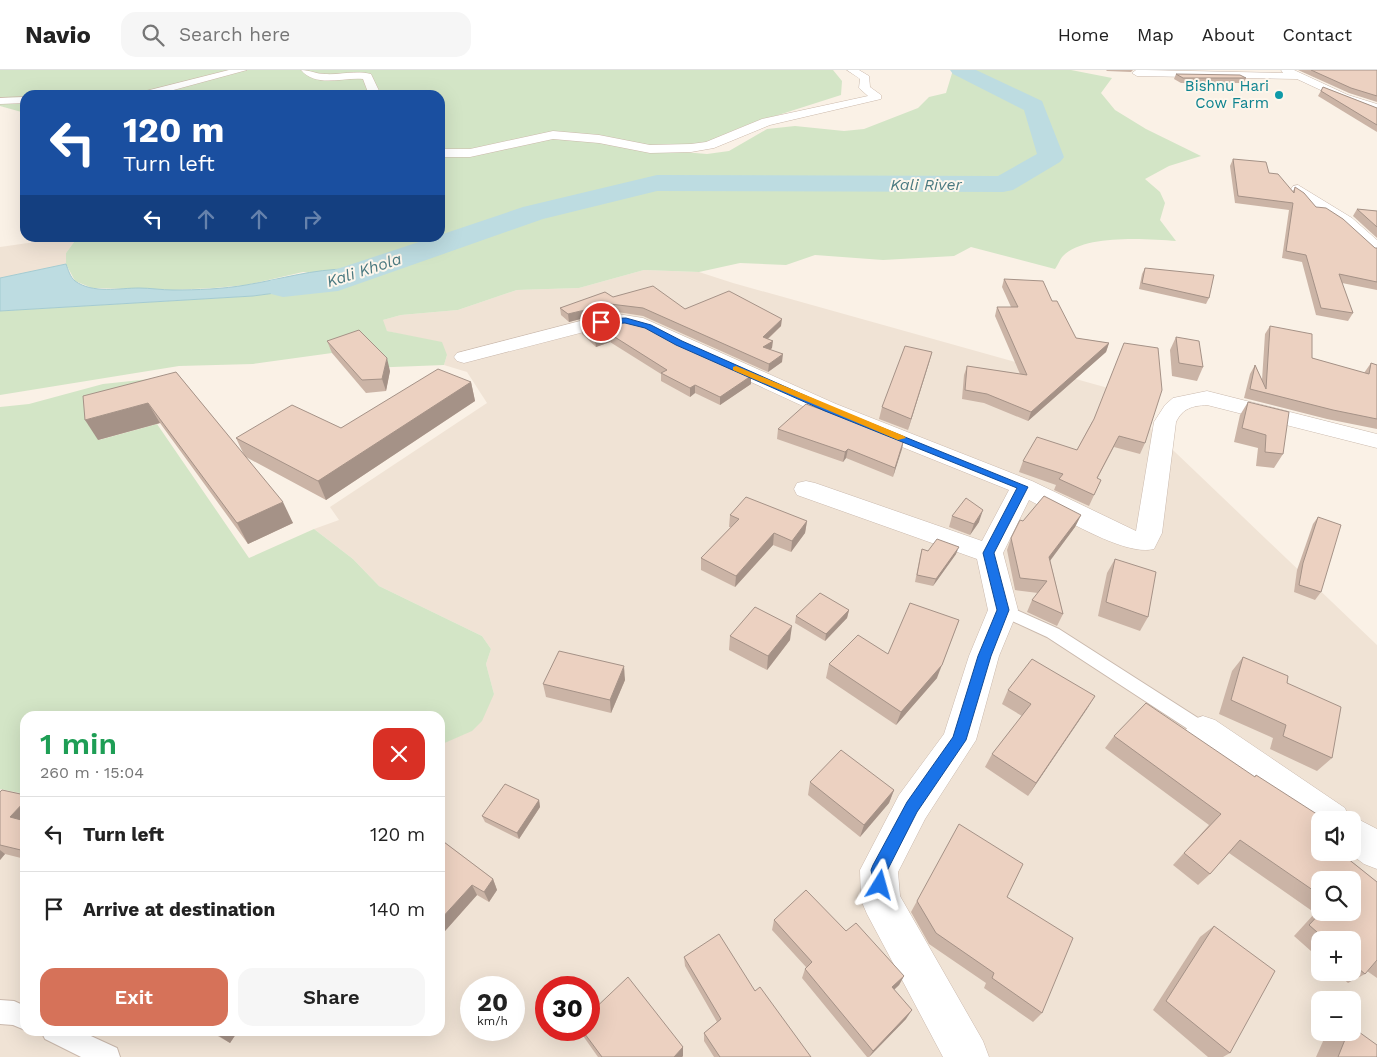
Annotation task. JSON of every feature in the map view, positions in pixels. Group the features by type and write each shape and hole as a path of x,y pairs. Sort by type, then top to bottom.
{"street":[{"path":"162,90 242,70"},
{"path":"306,70 310,75 318,78 357,74 367,76 373,90"},
{"path":"445,153 470,153 553,135 599,139 650,149 684,149 709,145 766,122 877,97 864,88 865,78 852,70"},
{"path":"1286,70 1355,102 1377,108"},
{"path":"1136,73 1299,76"},
{"path":"0,101 20,100"},
{"path":"1355,102 1377,102"},
{"path":"1298,189 1346,221 1377,249"},
{"path":"464,357 611,319 636,322 828,409 1022,487 1128,539 1145,542 1149,533 1165,422 1172,408 1187,400 1207,398 1377,441"},
{"path":"967,1057 882,900 879,870 912,807 959,740 984,656 1003,610 989,553 1022,487"},
{"path":"806,489 989,553"},
{"path":"1203,730 1319,811"},
{"path":"1361,840 1377,851"}],"lane":[{"path":"1003,610 1053,633 1203,730"},
{"path":"0,1012 14,1013 20,1016"},
{"path":"64,1036 108,1057"}],"shaded area":[{"path":"35,242 74,242 66,253 66,264 0,278 0,247"},
{"path":"644,270 699,272 1108,388 1377,645 1377,1057 0,1057 0,789 20,793 20,1036 445,1036 445,740 494,694 486,664 491,649 482,636 379,586 353,559 314,529 339,520 330,507 487,403 467,372 444,365 447,355 407,336 387,331 382,322 383,320 401,315 458,310 517,290 579,288"}],"green space":[{"path":"0,70 833,70 842,81 841,95 747,125 683,152 707,154 729,151 767,129 795,126 844,131 864,129 918,108 929,97 946,93 953,70 1071,70 1112,78 1101,93 1115,110 1146,129 1201,156 1169,166 1145,179 1160,192 1165,203 1160,220 1176,241 1133,239 1086,244 1073,249 1063,256 1055,269 971,247 954,256 883,260 815,255 786,265 740,263 699,272 644,270 579,288 517,290 458,310 401,315 383,320 387,331 442,342 447,355 444,365 367,368 332,353 253,364 179,366 0,395 0,311 253,296 335,285 357,278 303,272 246,285 214,288 173,290 92,288 75,281 66,264 66,253 74,242 445,242 445,90 20,90 20,112 0,106"},
{"path":"150,379 99,440 157,424 249,558 314,529 353,559 379,586 482,636 491,649 486,664 494,694 482,721 472,731 445,743 445,711 20,711 20,793 0,789 0,407 29,404 103,384"}],"water":[{"path":"66,264 70,275 75,281 90,288 98,289 182,290 219,288 335,269 349,269 357,279 335,285 253,296 0,311 0,278"}],"building":[{"path":"1311,70 1377,70 1377,96 1351,88"},
{"path":"1176,74 1240,75 1246,78 1183,78"},
{"path":"1323,87 1377,108 1377,125 1321,91"},
{"path":"1233,159 1266,162 1269,173 1278,174 1294,193 1295,187 1304,193 1316,207 1326,208 1343,219 1377,248 1377,282 1339,274 1353,313 1321,308 1306,255 1286,251 1293,203 1238,196"},
{"path":"1357,209 1377,211 1377,227"},
{"path":"1145,268 1214,275 1209,298 1142,283"},
{"path":"1004,279 1043,281 1052,301 1057,301 1076,338 1109,343 1031,412 987,394 965,390 967,366 1027,375 997,307 1018,307"},
{"path":"653,286 685,309 729,291 782,319 763,337 773,341 763,347 783,354 769,364 643,308 610,304 568,314 560,308 605,292 613,297"},
{"path":"611,319 631,321 751,376 720,397 695,385 690,388 661,373 667,370 610,334 595,339 581,326"},
{"path":"1270,326 1312,334 1312,358 1369,374 1371,363 1377,365 1377,419 1250,389 1255,365 1266,389"},
{"path":"359,330 387,358 382,379 362,380 327,341"},
{"path":"1176,337 1199,341 1203,367 1179,363"},
{"path":"1124,343 1158,348 1162,390 1145,443 1119,436 1097,478 1101,480 1094,495 1059,479 1063,474 1023,461 1037,437 1077,450 1094,419"},
{"path":"905,346 932,352 911,419 882,407"},
{"path":"438,369 471,382 318,481 236,438 292,405 341,428"},
{"path":"176,372 283,502 237,523 148,403 85,420 83,396"},
{"path":"1248,402 1289,412 1283,454 1265,452 1266,435 1242,428"},
{"path":"806,404 904,439 895,468 848,449 845,452 778,429"},
{"path":"1044,496 1081,515 1049,557 1063,614 1032,600 1047,581 1020,578 1011,538 1020,520 1023,521"},
{"path":"746,497 807,521 792,541 774,533 736,576 701,558 739,519 730,515"},
{"path":"966,498 983,510 974,524 952,516"},
{"path":"1318,517 1341,525 1321,592 1299,585 1303,563"},
{"path":"937,539 959,547 936,579 917,575 922,549 928,551"},
{"path":"1115,559 1156,572 1148,617 1106,602"},
{"path":"820,593 849,610 826,634 796,616"},
{"path":"910,603 959,620 942,665 901,712 829,664 858,635 888,654"},
{"path":"755,607 792,626 768,656 730,636"},
{"path":"559,651 624,666 610,700 543,684"},
{"path":"1243,657 1288,676 1287,683 1341,707 1332,758 1283,736 1286,725 1231,700"},
{"path":"1032,659 1095,696 1036,783 992,754 1031,704 1008,690"},
{"path":"1146,703 1255,777 1256,775 1312,811 1311,861 1351,861 1377,882 1377,960 1365,974 1361,971 1361,931 1316,931 1309,925 1313,921 1361,921 1361,871 1311,871 1311,889 1240,840 1210,874 1184,853 1221,814 1114,736"},
{"path":"841,750 894,790 864,825 810,782"},
{"path":"505,784 539,800 517,833 482,816"},
{"path":"2,790 20,794 20,806 10,817 20,820 20,850 0,845 0,792"},
{"path":"959,824 1023,864 1007,897 1073,938 1042,1013 992,978 994,973 936,933 917,901"},
{"path":"445,843 493,879 484,892 472,885 445,915"},
{"path":"806,890 846,931 856,923 904,976 892,987 912,1010 873,1051 805,969 812,962 774,920"},
{"path":"1214,926 1275,971 1230,1053 1166,1001"},
{"path":"719,934 755,991 760,987 811,1057 720,1057 704,1033 721,1019 684,957"},
{"path":"628,977 683,1047 674,1057 602,1057 590,1041 600,1041 600,1004"},
{"path":"1361,1033 1377,1045 1377,1057 1338,1057 1344,1041 1361,1041"}],"waterway":[{"name":"Kali River","path":"283,287 326,284 533,213 657,183 1003,184 1051,157 1034,106 960,70"}],"slow traffic":[{"path":"736,368 828,409 901,438"}],"place":[{"name":"Bishnu Hari Cow Farm","path":"1279,95"}],"route":[{"path":"601,322 611,319 636,322 828,409 1022,487 989,553 1003,610 984,656 959,740 912,807 879,870 880,885"}],"water label":[{"name":"Kali Khola","path":"364,270"}]}
